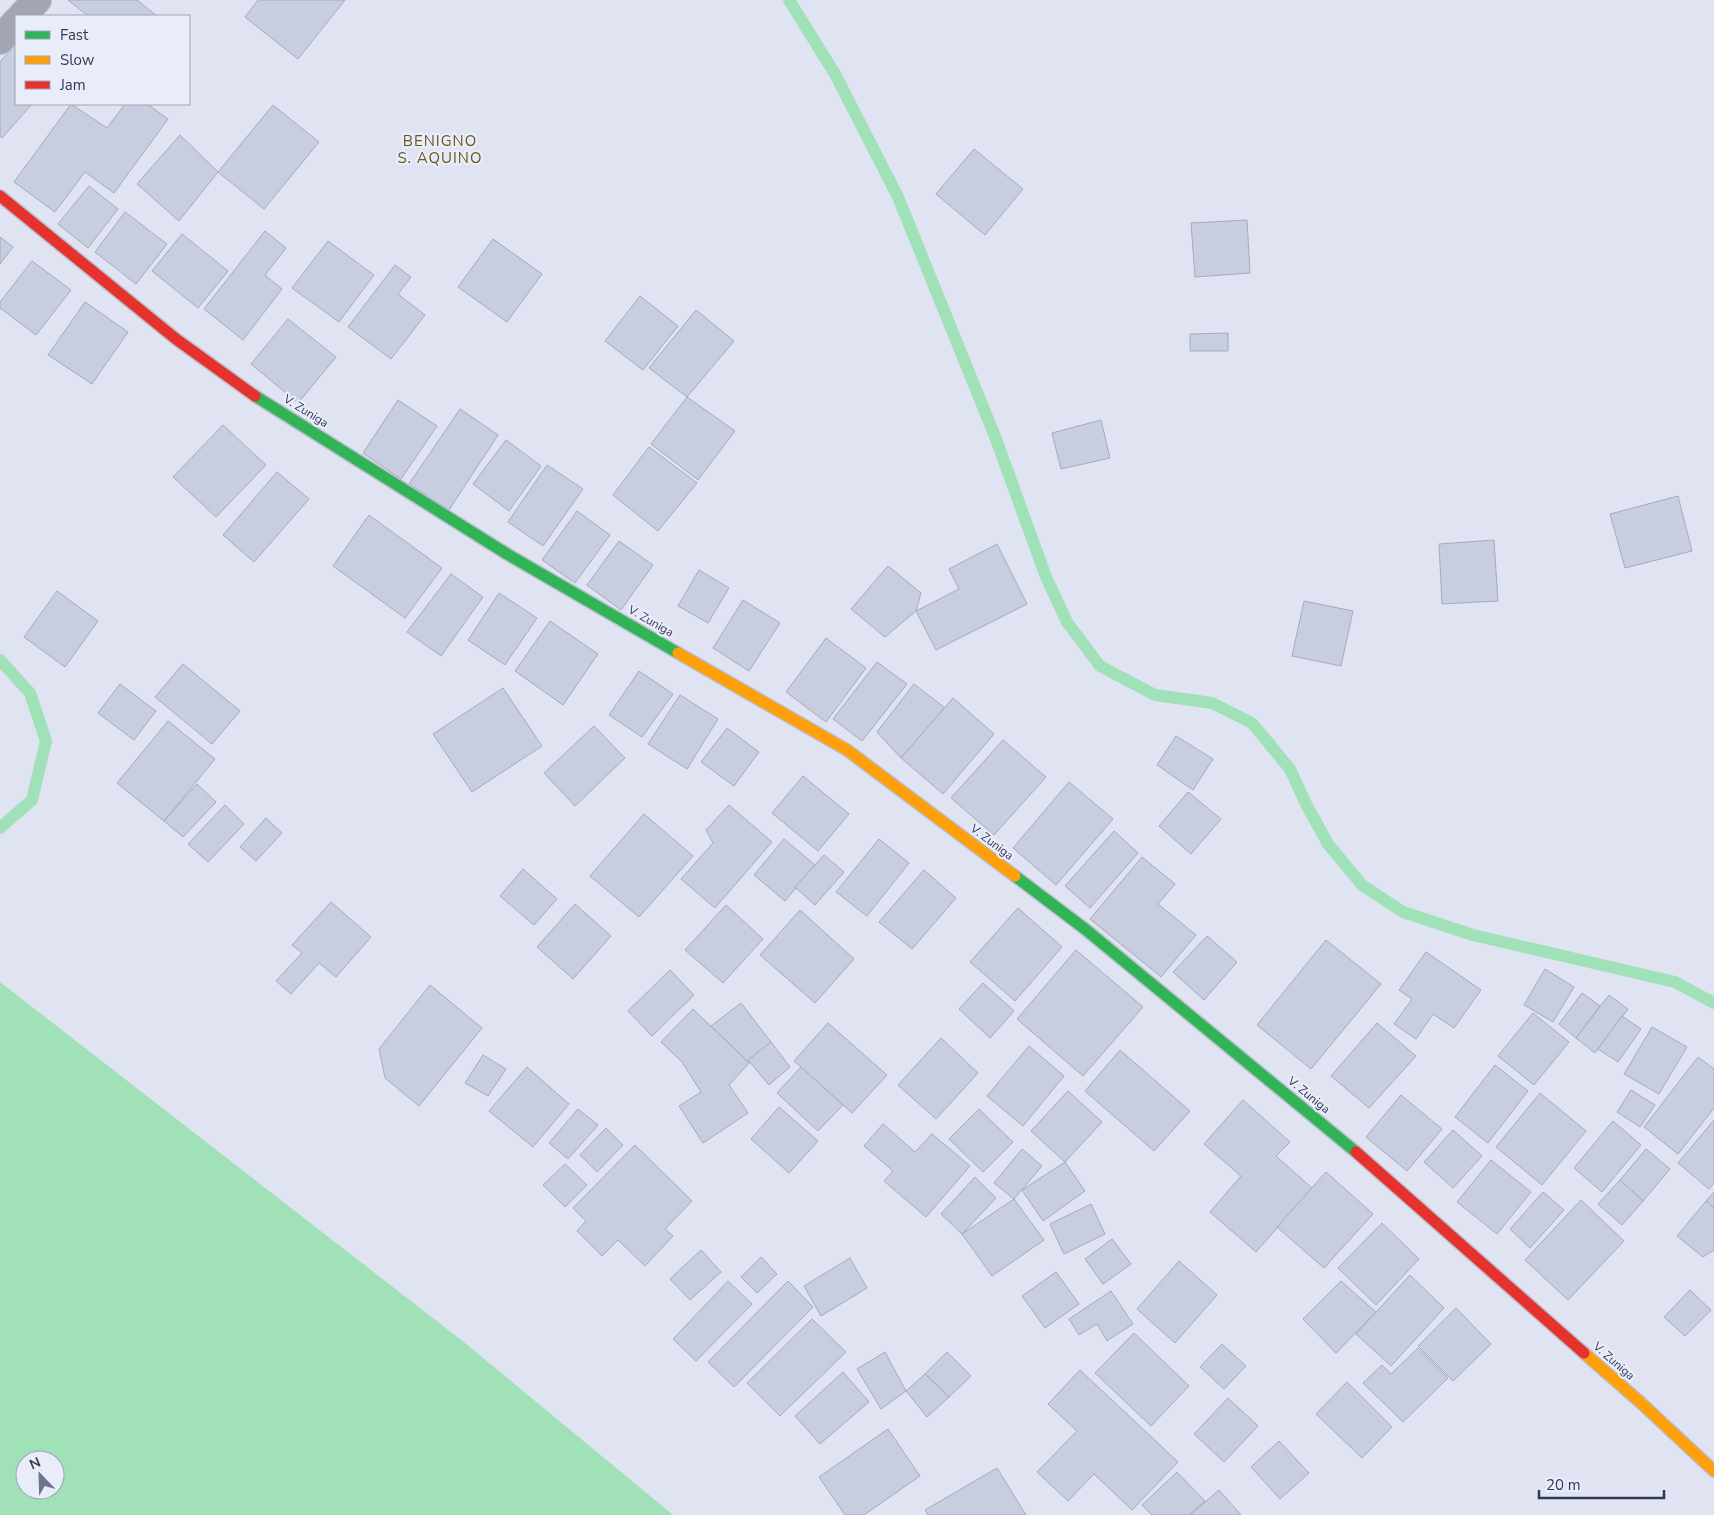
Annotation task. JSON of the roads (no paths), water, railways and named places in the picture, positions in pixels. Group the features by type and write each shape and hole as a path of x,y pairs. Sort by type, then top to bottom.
{"street":[{"path":"23,15 37,0"},
{"path":"0,40 15,23"},
{"name":"V. Zuniga","path":"0,196 176,340 244,389 507,554 847,750 1085,929 1343,1141 1640,1402 1714,1471"}],"waterway":[{"path":"789,0 835,74 898,197 996,439 1046,577 1067,622 1100,666 1155,695 1212,703 1252,723 1290,769 1306,804 1328,844 1362,885 1403,912 1473,935 1675,982 1714,1003"},
{"path":"0,660 30,693 46,741 32,800 0,828"}],"district":[{"name":"BENIGNO S. AQUINO","path":"440,150"}]}
